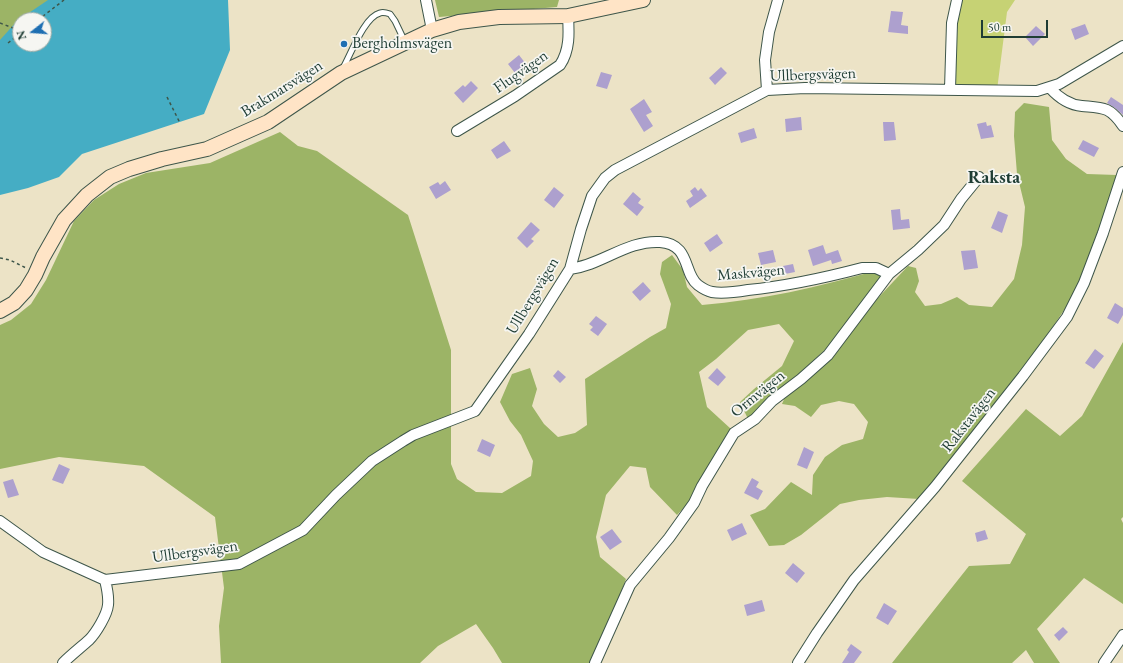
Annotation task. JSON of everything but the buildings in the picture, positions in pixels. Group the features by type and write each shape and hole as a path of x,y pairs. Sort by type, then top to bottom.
{"street":[{"path":"426,0 432,30"},
{"name":"Brakmarsvägen","path":"0,311 14,303 26,290 64,220 87,195 110,177 129,169 162,159 207,149 268,122 341,73 432,30 459,22 499,17 568,16 643,0"},
{"path":"766,90 765,60 768,32 778,0"},
{"path":"950,89 952,23 957,0"},
{"name":"Flugvägen","path":"457,131 515,96 560,65 564,59 569,36 568,16"},
{"name":"Ullbergsvägen","path":"105,580 239,564 303,530 372,461 413,435 475,411 529,334 570,269 592,196 605,178 614,170 766,90 805,88 1037,91 1059,84 1123,46"},
{"path":"1050,88 1069,103 1107,110 1123,126"},
{"name":"Rakstavägen","path":"798,663 854,580 935,487 1023,376 1067,317 1087,276 1103,234 1123,172"},
{"name":"Ormvägen","path":"595,663 630,585 669,538 694,503 702,486 734,433 755,419 772,402 805,376 828,355 889,274 918,250 944,225 953,214 961,199 979,177"},
{"name":"Maskvägen","path":"570,269 581,268 635,244 661,242 670,244 679,250 686,261 694,281 706,290 712,292 725,293 773,288 862,268 876,268 889,274"},
{"path":"0,521 43,552 105,580 108,590 108,606 100,626 89,640 62,663"},
{"path":"1104,663 1123,635"}],"lane":[{"path":"341,73 367,22 382,12 390,14 395,21 405,43"}],"path":[{"path":"48,12 64,0"},
{"path":"0,23 12,28"},
{"path":"8,43 12,40"},
{"path":"167,97 180,122"},
{"path":"0,258 10,260 36,273"}],"green space":[{"path":"0,0 50,0 32,12 12,12 12,28 0,41"},
{"path":"435,0 559,0 557,7 439,17"},
{"path":"961,0 1015,0 1007,12 997,90 955,87 958,17"},
{"path":"1024,103 1049,107 1052,140 1066,159 1087,174 1117,175 1086,268 1070,301 1012,383 919,499 887,497 840,504 801,535 784,545 769,546 750,515 765,509 791,482 812,495 813,475 825,457 842,445 863,439 868,422 854,404 839,401 821,405 811,417 795,406 782,404 785,397 908,266 916,268 919,281 915,292 925,306 941,304 957,297 969,305 992,307 1014,279 1022,245 1025,207 1017,174 1014,136 1015,112"},
{"path":"280,132 298,146 317,151 408,215 451,350 451,464 457,479 476,492 502,493 531,476 533,461 521,435 510,421 500,402 512,374 530,368 537,389 532,406 544,424 558,437 575,433 587,425 585,379 666,328 671,304 660,274 662,262 672,255 683,270 687,287 702,305 746,300 790,292 875,271 883,277 844,332 760,410 748,419 740,402 782,366 794,341 779,324 748,330 699,372 707,407 731,429 693,498 677,515 650,487 646,468 630,466 606,495 596,537 600,557 626,579 609,623 591,663 502,663 476,624 438,646 420,663 221,663 219,626 224,588 215,517 144,466 59,457 0,469 0,325 11,320 31,304 46,280 74,221 94,200 119,184 146,173 210,163"},
{"path":"1123,342 1123,517 1121,519 1123,523 1123,604 1084,578 1037,629 1060,663 1034,663 1026,650 1012,663 892,663 969,566 1010,564 1026,534 962,481 1026,409 1060,436 1082,416"}],"water":[{"path":"48,0 228,0 230,50 204,114 82,154 59,177 28,188 0,195 0,40 12,27 12,52 52,52 52,12 30,12"}],"place":[{"name":"Bergholmsvägen","path":"344,44"}],"district":[{"name":"Raksta","path":"994,178"}]}
